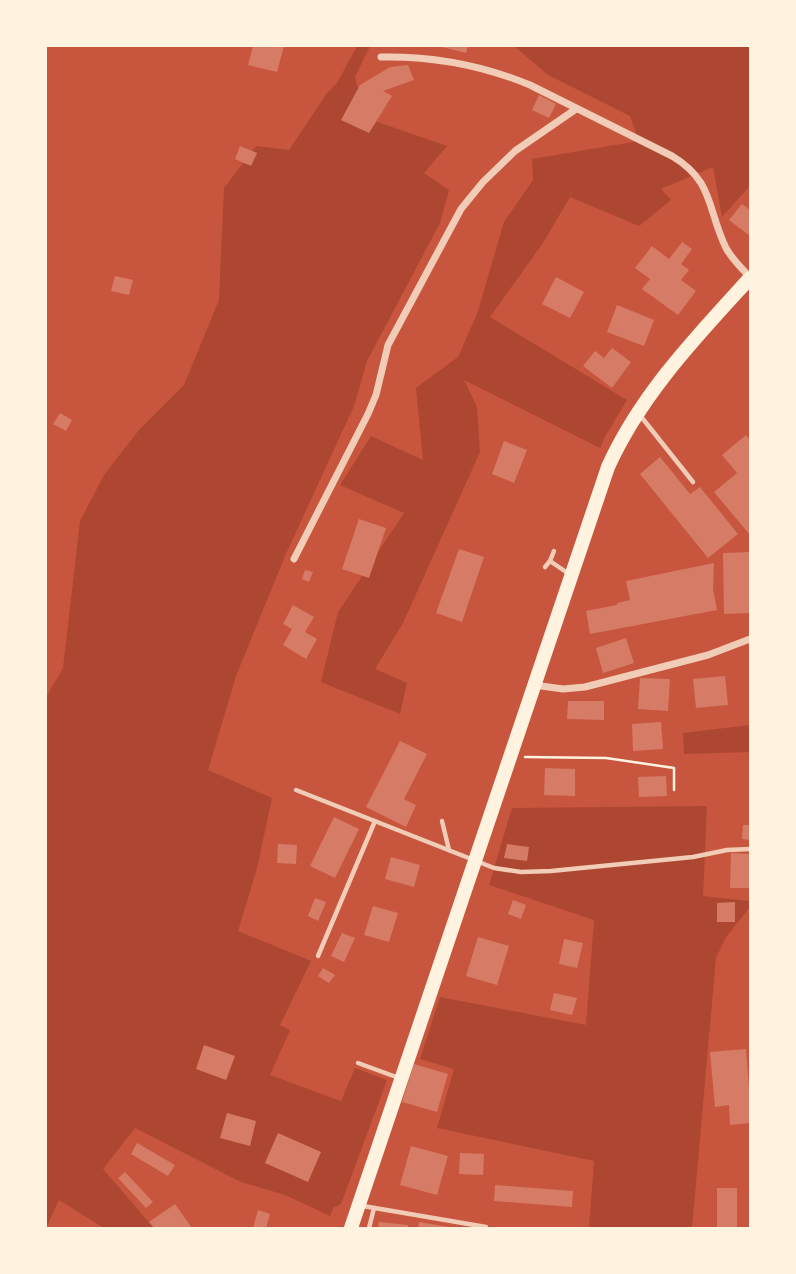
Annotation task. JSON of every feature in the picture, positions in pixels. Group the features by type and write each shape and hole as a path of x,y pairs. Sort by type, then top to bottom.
{"main road":[{"path":"351,1228 608,467 637,412 668,371 751,278"}],"street":[{"path":"381,57 424,59 485,69 530,85 666,152 688,167 699,179 726,247 734,261 751,278"},
{"path":"294,559 369,414 388,345 461,209 475,190 524,144 576,109"},
{"path":"534,685 563,689 584,687 708,655 751,639"}],"lane":[{"path":"637,412 693,482"},
{"path":"545,567 554,551"},
{"path":"550,561 571,575"},
{"path":"296,790 494,868 521,872 551,872 751,849"},
{"path":"318,956 375,821"},
{"path":"442,821 449,850"},
{"path":"358,1062 400,1079"},
{"path":"358,1205 486,1227"},
{"path":"369,1228 374,1208"}],"path":[{"path":"509,757 606,758 674,768 674,790"}],"shaded area":[{"path":"357,46 370,46 355,77 366,118 447,146 424,173 449,190 440,223 367,361 354,406 285,556 236,676 208,770 272,798 257,868 238,931 311,961 280,1025 290,1030 270,1075 341,1101 355,1068 387,1080 341,1204 333,1208 330,1216 285,1195 241,1182 135,1128 103,1169 154,1228 104,1228 59,1200 46,1228 46,697 63,668 80,521 104,475 139,430 184,385 219,300 224,188 256,146 289,150 327,93 337,83"},
{"path":"514,46 750,46 749,187 722,217 713,167 661,189 671,200 639,226 570,197 543,243 490,317 627,400 600,448 464,380 477,407 480,452 403,623 375,669 407,683 400,714 321,682 338,612 404,513 340,485 371,436 423,460 416,388 458,357 477,314 504,222 533,180 532,159 639,141 630,116 548,75"},
{"path":"750,725 750,752 684,754 683,733"},
{"path":"707,806 703,896 750,901 750,907 726,937 716,958 692,1228 589,1228 594,1161 437,1128 454,1069 420,1059 440,997 586,1025 594,920 489,885 512,808"}],"building":[{"path":"253,46 284,46 277,72 248,65"},
{"path":"438,46 468,46 466,53"},
{"path":"408,65 414,80 383,91 392,96 369,133 341,120 360,85 390,67"},
{"path":"539,95 556,104 549,118 532,110"},
{"path":"240,146 257,153 251,166 235,159"},
{"path":"742,204 750,210 750,236 729,220"},
{"path":"682,242 692,249 681,264 689,270 681,280 696,291 678,315 642,289 650,279 635,268 652,246 669,259"},
{"path":"115,276 133,280 129,295 111,291"},
{"path":"556,277 584,292 570,318 542,304"},
{"path":"617,305 654,320 644,346 607,332"},
{"path":"612,348 631,362 612,388 583,366 595,351 604,358"},
{"path":"60,413 72,420 66,431 53,424"},
{"path":"746,435 750,440 750,535 714,492 737,473 722,455"},
{"path":"504,441 527,450 514,483 492,474"},
{"path":"660,457 690,494 700,487 738,534 708,558 640,474"},
{"path":"359,519 386,528 369,578 342,569"},
{"path":"459,549 484,557 462,622 436,613"},
{"path":"750,552 750,613 724,614 723,553"},
{"path":"714,563 713,589 717,610 590,634 586,611 630,600 626,581"},
{"path":"305,570 313,572 309,582 302,579"},
{"path":"293,605 314,617 305,632 317,639 306,659 283,645 292,629 283,624"},
{"path":"626,638 634,663 603,673 596,648"},
{"path":"725,676 728,705 696,708 693,679"},
{"path":"640,678 670,679 668,711 638,709"},
{"path":"568,701 604,701 604,720 567,719"},
{"path":"661,722 663,749 633,751 632,724"},
{"path":"400,741 427,754 404,799 416,805 406,827 366,807"},
{"path":"545,768 575,769 575,796 544,795"},
{"path":"666,776 667,796 639,797 638,777"},
{"path":"334,817 359,829 335,878 310,866"},
{"path":"743,825 750,825 750,840 742,839"},
{"path":"278,844 297,845 296,864 277,863"},
{"path":"507,844 529,847 527,861 504,858"},
{"path":"731,853 750,854 750,888 730,888"},
{"path":"391,857 420,865 414,887 385,879"},
{"path":"315,898 326,902 318,921 308,916"},
{"path":"513,900 526,905 521,919 508,914"},
{"path":"735,902 735,922 717,922 717,903"},
{"path":"373,906 398,913 389,942 364,935"},
{"path":"342,933 355,938 344,962 331,956"},
{"path":"478,937 509,946 497,985 466,976"},
{"path":"564,939 583,943 577,968 559,964"},
{"path":"323,968 335,975 329,983 318,976"},
{"path":"554,993 577,998 572,1015 550,1010"},
{"path":"204,1045 235,1056 226,1080 196,1069"},
{"path":"746,1049 750,1123 730,1125 729,1105 715,1107 710,1052"},
{"path":"414,1064 448,1074 437,1112 402,1102"},
{"path":"227,1113 256,1121 250,1146 220,1138"},
{"path":"278,1133 321,1152 308,1182 265,1163"},
{"path":"137,1143 175,1165 168,1176 131,1154"},
{"path":"411,1146 448,1156 437,1195 400,1185"},
{"path":"460,1153 484,1154 483,1175 459,1174"},
{"path":"125,1172 153,1202 146,1208 118,1178"},
{"path":"495,1185 573,1191 572,1207 494,1201"},
{"path":"717,1188 737,1188 737,1228 717,1228"},
{"path":"175,1204 192,1228 154,1228 149,1222"},
{"path":"258,1210 270,1214 266,1228 253,1228"},
{"path":"379,1222 408,1225 408,1228 378,1228"},
{"path":"419,1222 449,1227 418,1228"}]}
